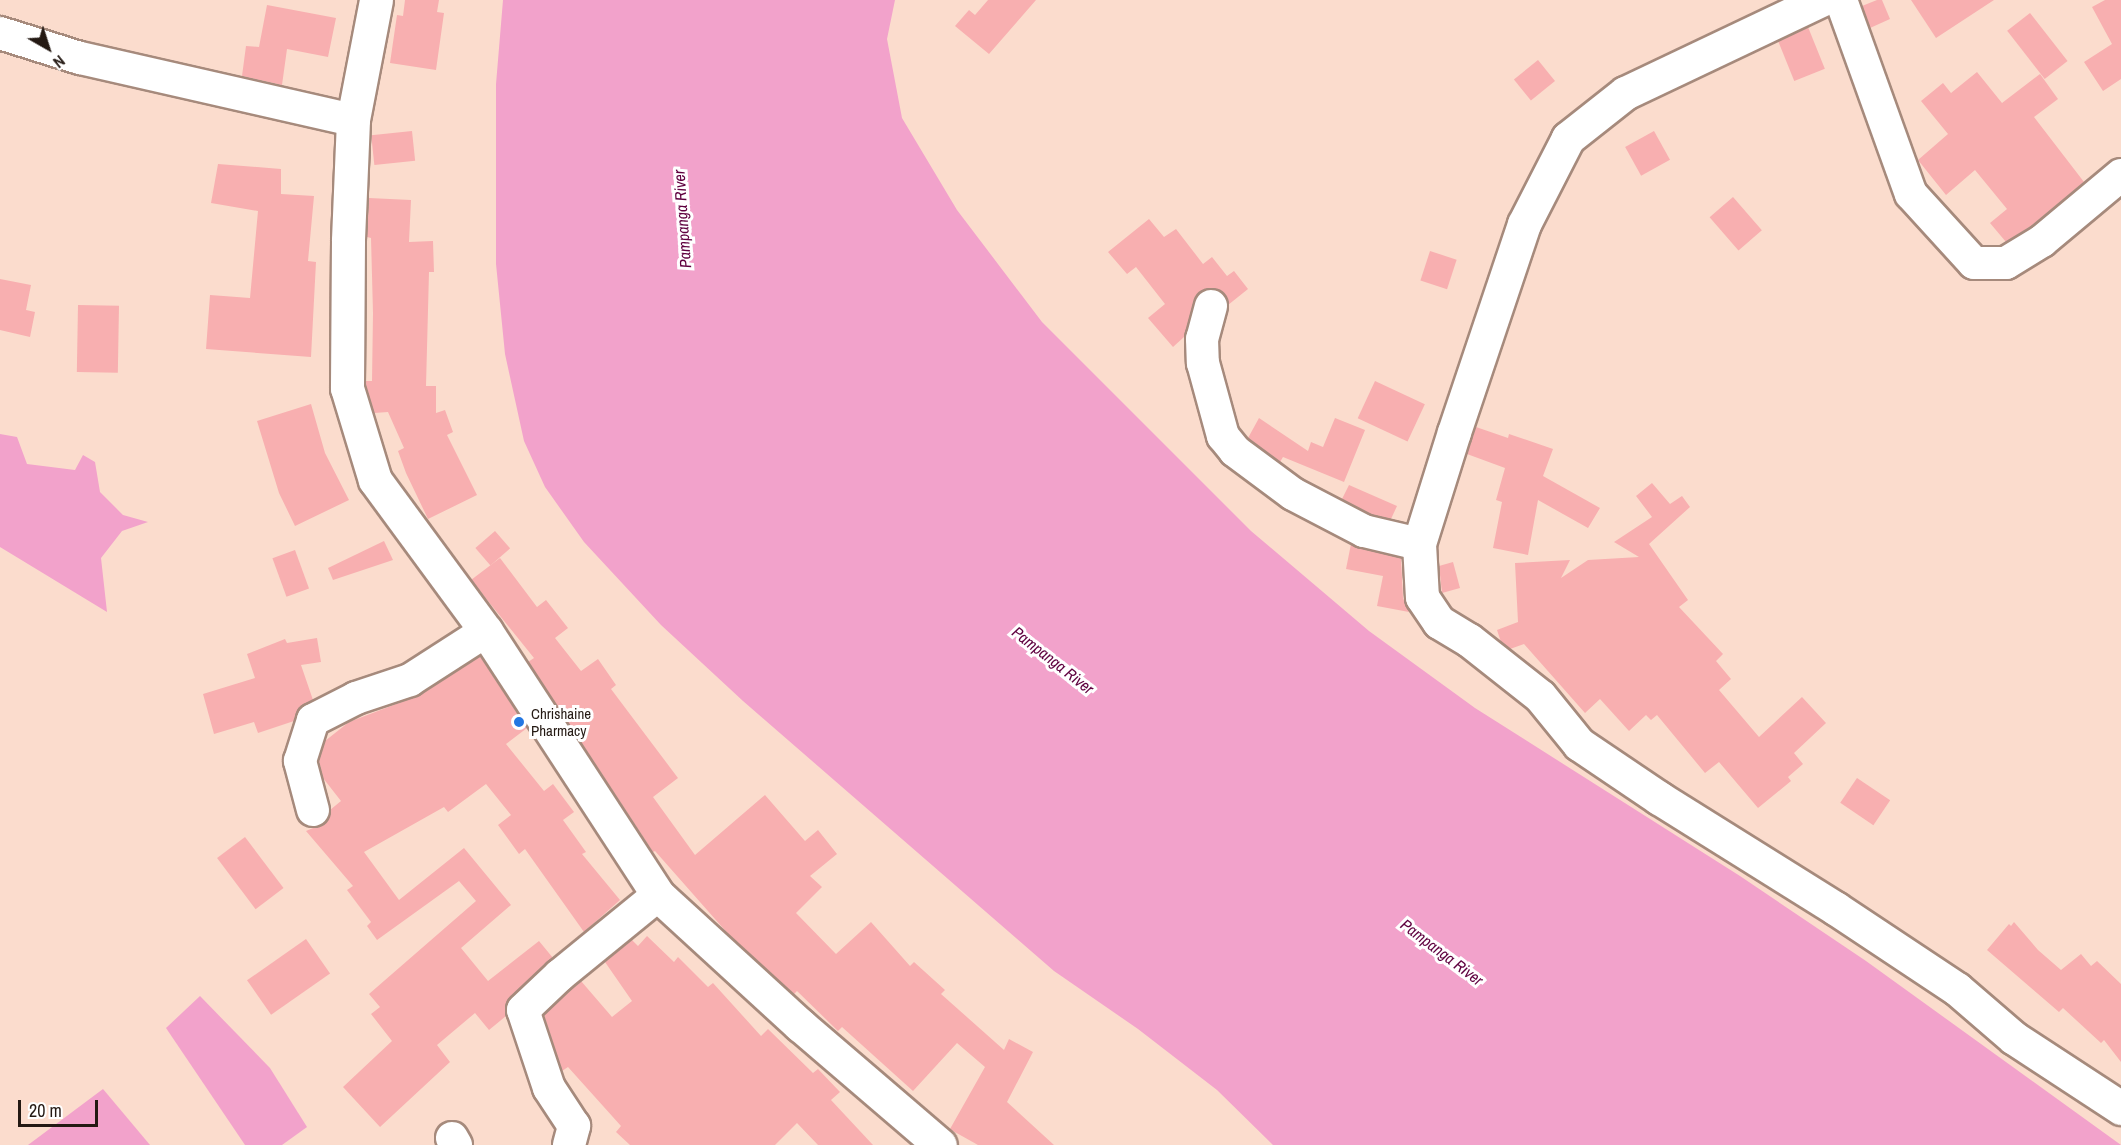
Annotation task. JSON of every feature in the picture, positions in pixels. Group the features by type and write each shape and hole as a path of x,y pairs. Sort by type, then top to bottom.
{"street":[{"path":"376,0 353,120 348,241 347,388 375,480 486,631 658,895 800,1025 940,1145"},
{"path":"1821,0 1625,93 1568,138 1524,224 1419,544 1422,597 1439,622 1517,675 1540,696 1579,744 1659,798 1835,908 1948,983 2014,1038 2121,1108"},
{"path":"1841,0 1911,194 1974,263 2006,263 2042,241 2121,175"},
{"path":"0,33 80,58 353,120"},
{"path":"1211,306 1202,339 1203,363 1223,436 1235,451 1293,494 1364,531 1419,544"},
{"path":"313,810 300,761 313,720 356,698 410,680 486,631"},
{"path":"569,1145 573,1126 549,1088 523,1010 560,975 658,895"}],"water":[{"name":"Pampanga River","path":"503,0 895,0 887,39 902,118 957,210 1042,322 1251,531 1369,631 1475,708 1740,876 1866,961 2121,1145 1273,1145 1217,1090 1138,1029 1054,971 743,701 661,625 584,542 545,487 524,441 505,354 496,264 496,84"},
{"path":"0,434 17,437 27,464 75,470 83,455 95,462 100,492 123,515 148,522 122,531 101,558 107,612 0,547"},
{"path":"200,996 270,1068 307,1127 282,1145 245,1145 166,1028"},
{"path":"103,1089 150,1145 28,1145"}],"building":[{"path":"405,0 439,0 437,12 444,13 436,70 390,63 397,15 403,16"},
{"path":"988,0 1036,0 989,54 955,26 969,10 975,15"},
{"path":"1882,0 1890,19 1870,28 1862,6"},
{"path":"1911,0 1994,0 1936,38"},
{"path":"2105,0 2121,0 2121,79 2103,91 2084,62 2112,44 2092,7"},
{"path":"267,5 336,18 328,57 287,49 282,85 242,76 246,46 259,47"},
{"path":"2030,13 2068,61 2045,79 2007,31"},
{"path":"1808,27 1825,69 1794,81 1777,39"},
{"path":"1538,60 1555,81 1531,100 1514,80"},
{"path":"1977,72 2002,103 2040,74 2058,99 2034,117 2084,182 2031,226 2006,242 1990,223 2007,209 1975,170 1946,195 1918,160 1948,134 1921,101 1943,83 1951,93"},
{"path":"412,131 415,161 374,165 371,135"},
{"path":"1654,131 1670,160 1641,176 1625,147"},
{"path":"218,164 281,169 281,194 314,196 308,261 316,262 311,357 206,349 210,295 250,298 258,211 211,203"},
{"path":"1733,197 1762,230 1738,251 1710,217"},
{"path":"369,198 411,200 409,242 433,241 434,272 429,272 426,386 436,386 436,413 445,410 453,432 447,435 477,495 428,519 406,473 398,451 404,448 388,412 374,413 366,385 366,381 372,381 371,238 367,237"},
{"path":"1149,219 1164,237 1176,229 1203,264 1212,257 1227,276 1234,271 1248,289 1228,305 1224,294 1216,289 1207,289 1199,293 1194,301 1184,337 1173,347 1148,318 1165,304 1136,267 1127,274 1108,252"},
{"path":"1430,251 1457,260 1447,289 1420,280"},
{"path":"0,279 31,285 26,310 35,312 30,337 0,330"},
{"path":"78,305 119,306 118,373 77,372"},
{"path":"1375,381 1425,404 1408,441 1358,418"},
{"path":"311,404 325,453 349,500 295,526 279,493 257,421"},
{"path":"1259,418 1308,451 1311,442 1323,447 1335,418 1365,430 1344,482 1283,457 1280,462 1248,438"},
{"path":"1476,427 1508,438 1509,434 1553,449 1543,476 1600,508 1588,528 1538,500 1528,555 1493,548 1502,502 1496,500 1505,468 1467,454"},
{"path":"1652,483 1670,504 1682,496 1690,507 1649,544 1688,600 1679,607 1723,654 1716,661 1731,679 1719,690 1759,737 1802,697 1826,723 1794,753 1803,764 1788,777 1791,781 1758,808 1719,762 1705,773 1657,715 1651,720 1646,715 1629,731 1600,699 1585,713 1524,644 1510,649 1501,642 1497,630 1518,622 1515,563 1570,560 1561,578 1588,560 1639,557 1614,542 1652,517 1636,496"},
{"path":"1349,485 1397,506 1391,519 1370,514 1342,499"},
{"path":"495,531 510,548 490,565 475,548"},
{"path":"384,541 393,560 333,580 328,568"},
{"path":"1351,544 1401,558 1403,598 1409,612 1377,606 1383,576 1346,569"},
{"path":"295,550 309,589 286,597 272,558"},
{"path":"500,558 537,607 546,600 568,628 555,638 581,671 598,659 616,685 611,689 678,778 653,797 695,855 765,795 805,841 818,830 837,854 810,876 822,887 796,913 836,954 871,922 910,966 914,962 945,990 941,994 1004,1050 1009,1039 1033,1052 1007,1102 1054,1145 978,1145 953,1131 950,1129 985,1067 957,1043 913,1091 842,1027 838,1031 797,991 794,994 730,936 655,851 653,852 528,662 534,658 471,580"},
{"path":"1453,562 1460,588 1442,593 1439,566"},
{"path":"317,638 321,662 301,665 313,700 300,708 294,721 258,733 254,722 214,734 203,694 255,678 247,654 285,639 287,643"},
{"path":"480,656 527,728 506,744 544,791 553,784 574,812 563,820 586,852 582,854 620,900 584,932 525,849 519,854 498,825 511,815 486,784 448,812 444,807 364,852 399,900 464,848 511,905 461,948 488,981 539,941 553,958 511,997 505,1006 506,1016 489,1030 475,1013 437,1045 450,1062 380,1127 343,1087 392,1041 371,1014 380,1007 369,994 476,901 459,881 377,940 367,926 371,922 347,890 353,886 306,831 325,823 330,810 341,801 323,778 319,761 325,741 349,722 420,695"},
{"path":"1857,778 1890,800 1873,825 1840,803"},
{"path":"245,837 284,888 256,909 217,858"},
{"path":"2014,922 2038,950 2061,970 2081,954 2091,966 2097,961 2121,984 2121,1062 2104,1040 2101,1043 2063,1008 2059,1012 1987,950 2009,924 2011,926"},
{"path":"647,936 674,962 678,957 708,987 713,983 761,1036 768,1029 813,1073 818,1069 840,1092 831,1100 873,1145 818,1145 797,1123 775,1145 630,1145 616,1132 621,1126 568,1067 562,1071 544,1015 581,981 612,1017 632,1001 605,962 632,940 638,946"},
{"path":"306,939 330,973 271,1015 247,980"}],"place":[{"name":"Chrishaine Pharmacy","path":"519,722"}]}
